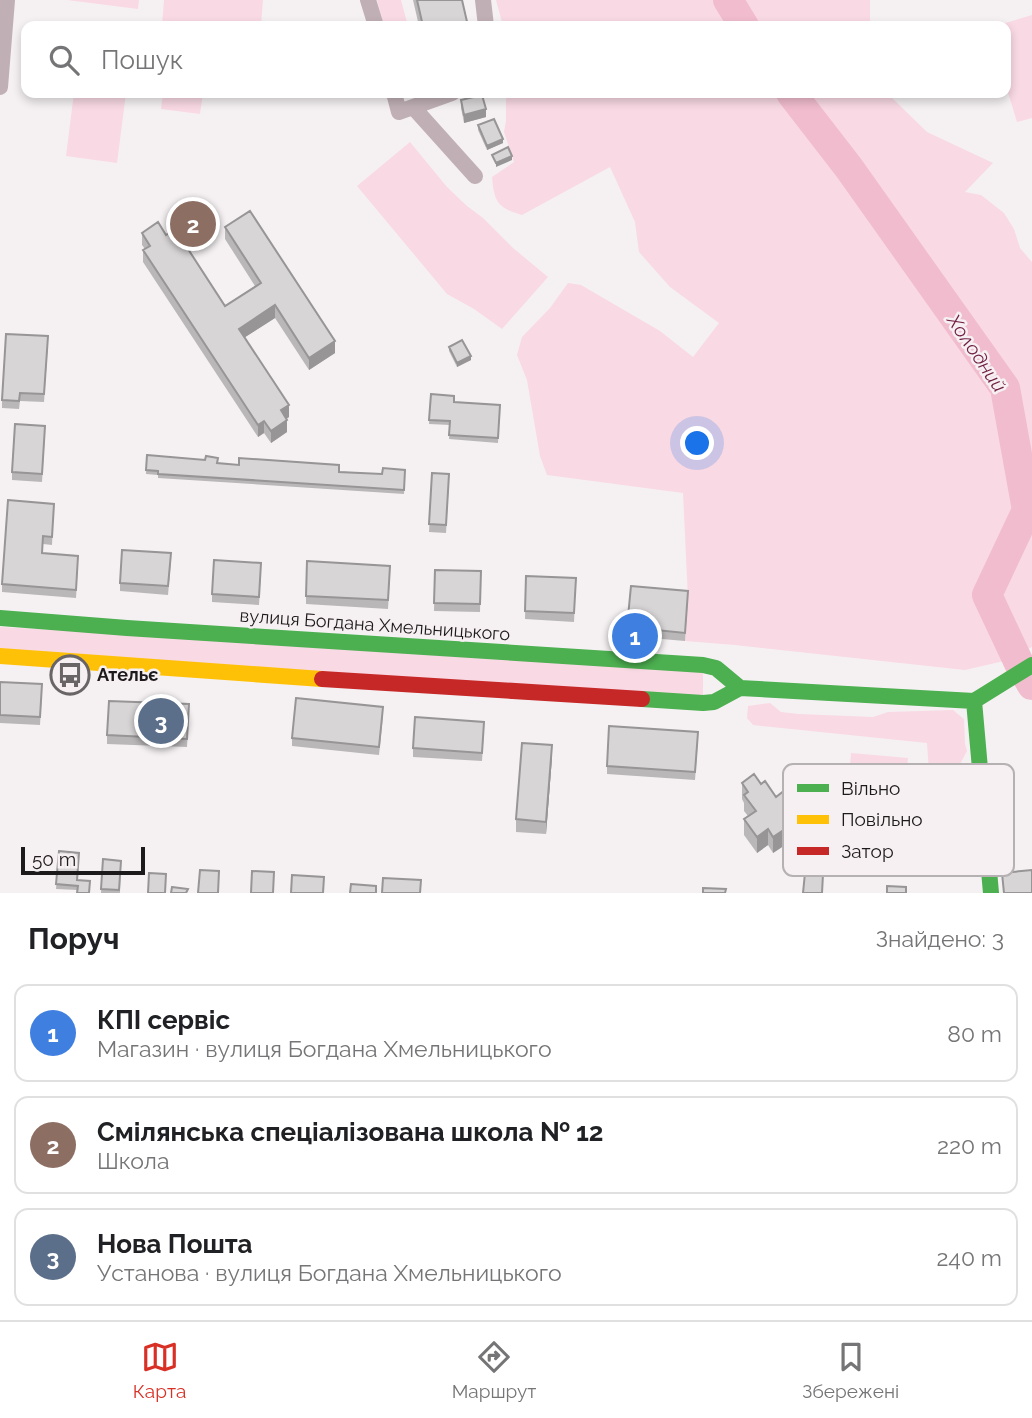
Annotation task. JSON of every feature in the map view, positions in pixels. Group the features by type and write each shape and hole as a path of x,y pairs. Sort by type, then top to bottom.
{"main road":[{"name":"вулиця Богдана Хмельницького","path":"0,618 703,666 716,668 740,688"},
{"path":"0,656 414,686 703,703 714,702 740,688 974,701 1032,665"},
{"path":"974,701 980,764"}],"street":[{"path":"0,87 7,0"},
{"path":"368,0 374,21"},
{"path":"483,0 485,21"},
{"path":"395,98 399,112 438,98"},
{"path":"413,107 475,176"}],"shaded area":[{"path":"67,0 139,0 138,9"},
{"path":"164,0 263,0 261,21 162,21"},
{"path":"377,0 401,0 407,21 383,21"},
{"path":"496,0 870,0 870,21 502,21"},
{"path":"1032,15 1032,118 1017,122 1010,98 1011,21"},
{"path":"73,98 125,98 117,163 66,156"},
{"path":"162,98 202,98 200,114 161,109"},
{"path":"506,98 892,98 927,132 993,163 965,192 981,195 1004,213 1014,229 1020,248 1032,262 1032,647 1004,661 965,670 685,641 688,599 683,493 547,475 540,456 527,380 517,355 522,337 550,308 568,283 581,285 660,331 693,357 719,323 670,287 639,252 635,222 610,167 522,215 502,206 496,198 492,177 514,162 504,132"},
{"path":"410,142 447,187 548,277 502,329 447,294 357,186"},
{"path":"0,627 703,665 703,698 0,651"},
{"path":"770,703 781,712 873,717 888,712 953,710 964,719 967,751 960,764 928,764 927,743 753,725 747,718 748,706"},
{"path":"851,753 908,758 907,764 850,764"}],"building":[{"path":"417,0 462,0 467,21 422,21"},
{"path":"483,98 486,109 464,115 461,100"},
{"path":"494,119 503,139 487,146 478,125"},
{"path":"508,147 512,156 496,163 492,155"},
{"path":"250,211 335,341 309,358 275,305 239,329 289,405 281,410 287,420 271,431 264,421 258,425 143,250 150,246 142,233 158,222 166,235 175,229 225,306 261,283 225,227"},
{"path":"6,334 48,336 44,394 20,393 19,401 2,400"},
{"path":"462,340 471,356 457,363 449,347"},
{"path":"431,394 454,396 454,402 500,405 498,438 449,435 450,421 429,420"},
{"path":"15,424 45,426 42,474 12,472"},
{"path":"147,455 205,460 206,456 218,458 217,463 239,465 239,458 339,465 339,472 382,474 383,468 405,470 404,490 158,474 158,471 146,470"},
{"path":"432,473 449,474 446,525 429,524"},
{"path":"8,500 54,504 52,537 43,536 42,553 78,556 76,590 2,584"},
{"path":"122,550 171,553 168,586 120,583"},
{"path":"214,560 261,563 259,597 212,594"},
{"path":"307,561 390,566 388,600 306,596"},
{"path":"435,570 481,571 480,604 434,603"},
{"path":"526,576 576,578 574,613 525,611"},
{"path":"631,586 688,591 685,633 627,627"},
{"path":"0,682 42,684 40,717 0,715"},
{"path":"296,698 383,707 379,747 292,738"},
{"path":"109,701 189,704 187,739 107,735"},
{"path":"415,717 484,722 482,753 413,748"},
{"path":"609,726 698,732 695,772 607,766"},
{"path":"522,743 552,745 546,822 516,819"},
{"path":"754,774 761,784 765,781 776,797 783,792 783,830 773,837 768,829 757,837 744,819 756,811 744,795 748,792 742,783"},
{"path":"59,851 79,853 77,880 90,881 89,893 77,893 78,886 56,884"},
{"path":"103,859 121,861 119,890 101,889"},
{"path":"200,870 219,871 218,893 198,893"},
{"path":"1032,870 1032,893 1004,893 1002,876 1014,876 1014,872"},
{"path":"252,871 274,872 273,893 251,893"},
{"path":"149,873 166,874 165,893 148,893"},
{"path":"292,875 324,877 323,893 291,893"},
{"path":"805,876 823,876 822,893 803,893"},
{"path":"383,878 421,880 420,893 382,893"},
{"path":"351,884 376,886 376,893 350,893"},
{"path":"887,886 906,887 906,893 887,893"},
{"path":"172,887 188,889 186,893 171,893"},
{"path":"703,888 726,889 725,893 703,893"}],"waterway":[{"name":"Холодний","path":"728,0 741,21"},
{"name":"Холодний","path":"795,98 849,168 1005,388 1027,510 987,595 1032,685"}],"traffic: fast":[{"path":"0,618 703,665 716,668 740,688"},
{"path":"642,699 714,702 740,688 974,701 1032,665"},
{"path":"974,701 980,764"},
{"path":"989,876 991,893"}],"traffic: slow":[{"path":"0,656 322,679"}],"traffic: jam":[{"path":"322,679 642,699"}],"place":[{"name":"Смілянська спеціалізована школа № 12","path":"193,224"},
{"name":"КПІ сервіс","path":"635,636"},
{"name":"Ательє","path":"70,675"},
{"name":"Нова Пошта","path":"161,721"}]}
